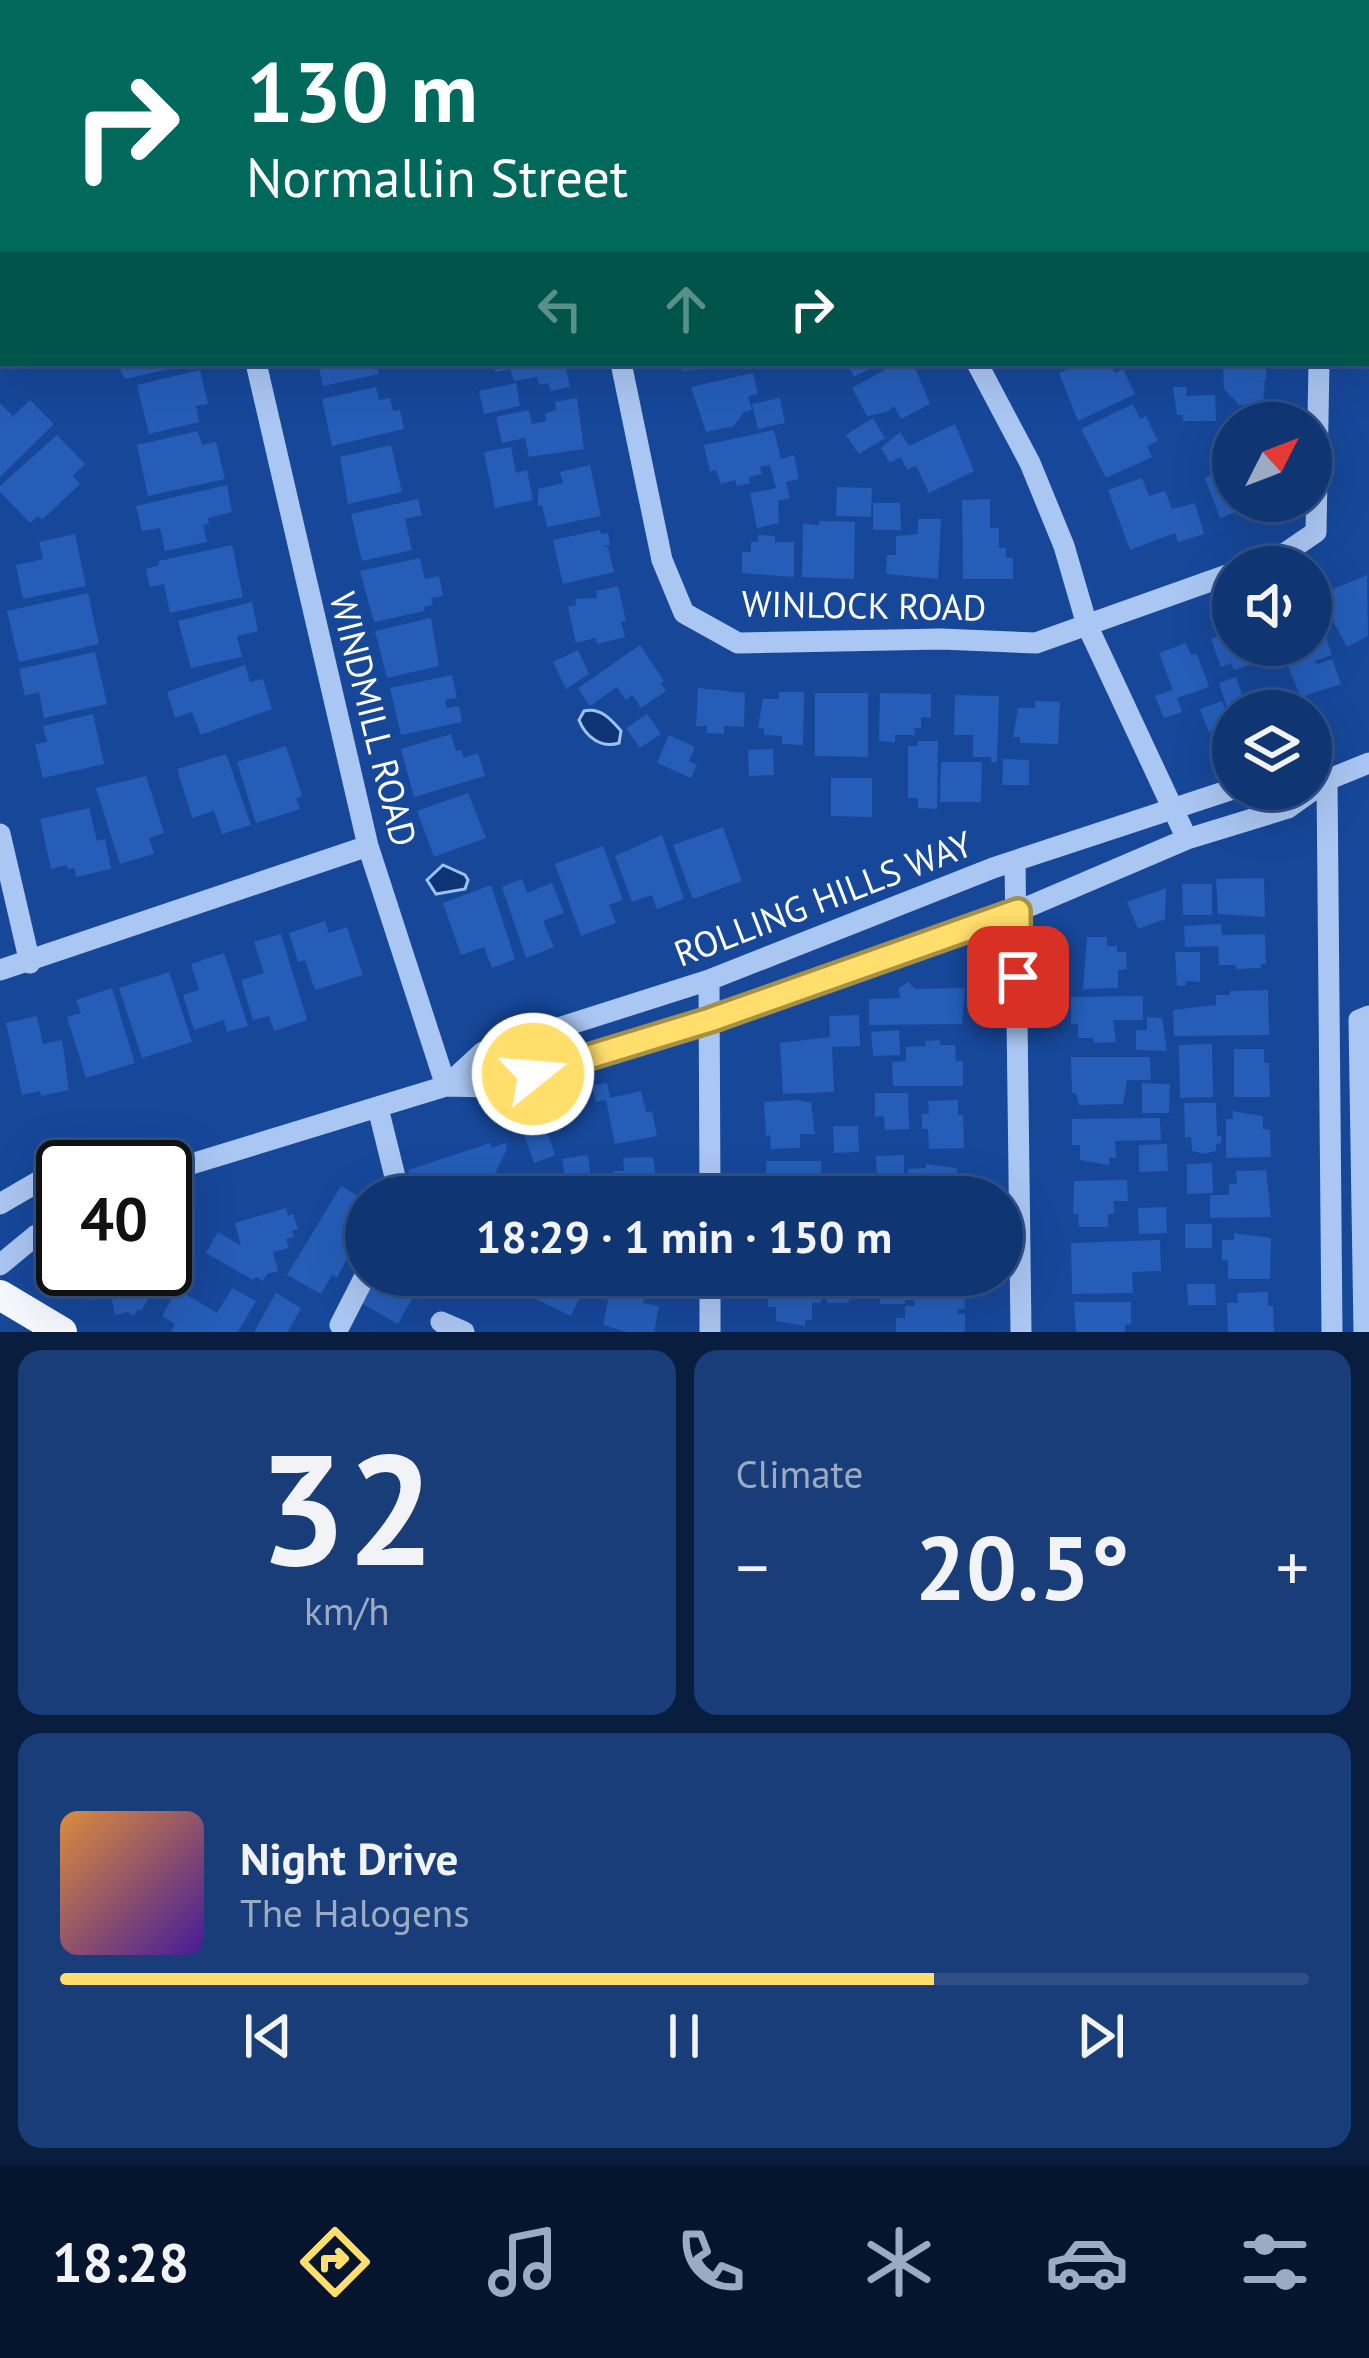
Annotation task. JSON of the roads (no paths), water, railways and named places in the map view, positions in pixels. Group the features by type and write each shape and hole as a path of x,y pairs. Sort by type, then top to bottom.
{"main road":[{"path":"0,1294 62,1332"}],"street":[{"name":"WINDMILL ROAD","path":"257,366 368,847 446,1086"},
{"name":"WINLOCK ROAD","path":"622,366 662,560 684,613 738,643 941,639 1036,643 1212,580"},
{"path":"979,366 1030,463 1064,546 1087,625 1187,839"},
{"path":"1296,546 1316,532 1319,366"},
{"name":"ROLLING HILLS WAY","path":"1332,775 1369,763"},
{"name":"ROLLING HILLS WAY","path":"446,1086 483,1052 709,980 1015,861 1212,795"},
{"name":"ROLLING HILLS WAY","path":"192,1164 446,1086 489,1088 710,1020 1018,911 1187,839 1281,810"},
{"path":"1320,810 1332,1332"},
{"path":"0,834 30,963"},
{"path":"0,970 368,847"},
{"path":"1015,861 1021,1332"},
{"path":"709,980 710,1176"},
{"path":"1364,1332 1359,1021 1369,1016"},
{"path":"378,1108 395,1176"},
{"path":"0,1204 36,1183"},
{"path":"0,1265 36,1235"},
{"path":"340,1324 355,1296"},
{"path":"710,1296 710,1332"},
{"path":"441,1322 464,1332"}],"water":[{"path":"584,711 609,718 621,731 619,743 600,743 590,736 579,720"},
{"path":"443,865 465,875 465,889 436,894 427,880"}]}
